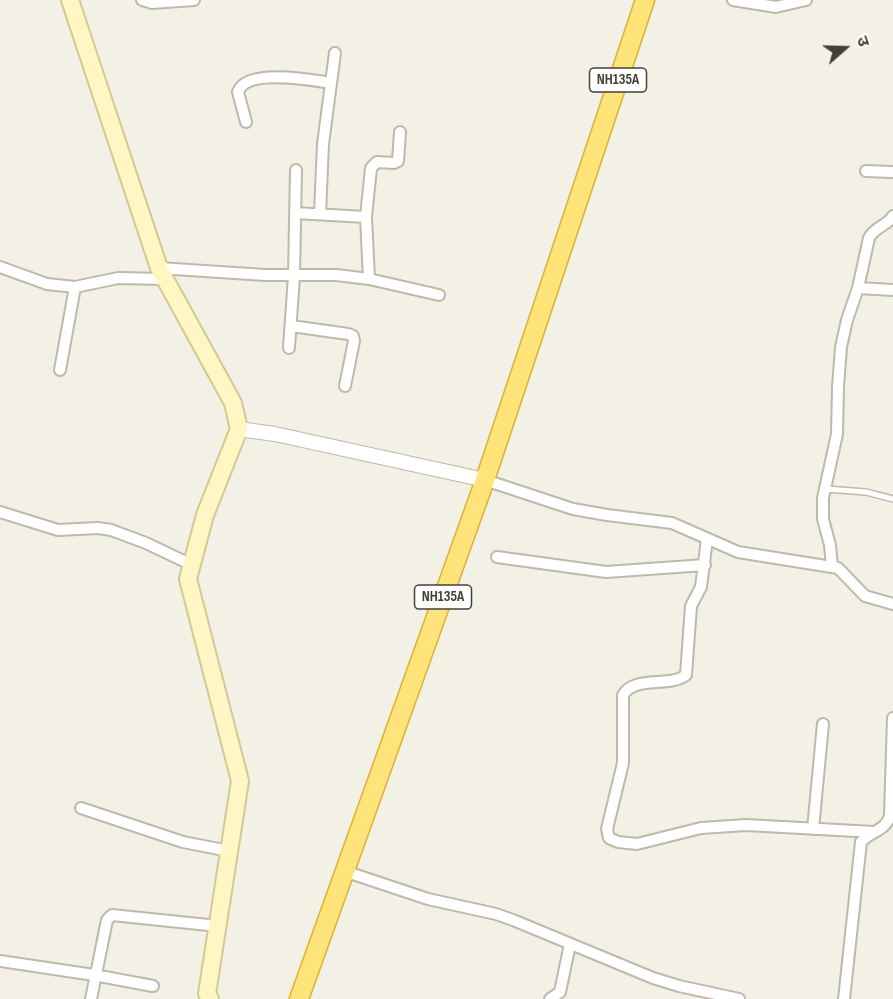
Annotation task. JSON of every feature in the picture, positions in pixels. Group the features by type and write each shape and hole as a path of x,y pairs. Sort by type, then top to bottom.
{"highway":[{"name":"NH135A","path":"299,999 485,480 645,0"}],"main road":[{"path":"69,0 161,274 233,403 238,429 205,515 188,579 240,781 207,994 210,999"}],"street":[{"path":"142,0 152,3 194,0"},
{"path":"735,1 776,7 806,0"},
{"path":"320,214 323,144 334,53"},
{"path":"246,122 238,92 243,85 274,76 331,83"},
{"path":"369,279 366,217 372,166 377,162 394,163 398,161 400,132"},
{"path":"289,348 294,276 296,170"},
{"path":"866,171 893,172"},
{"path":"295,213 366,217"},
{"path":"832,566 822,508 824,488 837,434 841,347 869,238 874,231 890,222 893,216"},
{"path":"0,267 47,284 75,287 118,278 161,274 336,275 369,279 439,295"},
{"path":"60,370 75,287"},
{"path":"858,288 893,290"},
{"path":"291,326 353,336 345,386"},
{"path":"238,429 275,434 485,480 573,509 672,523 738,552 832,566 843,572 865,596 893,604"},
{"path":"0,513 58,530 98,528 111,530 146,543 190,568"},
{"path":"707,539 701,587 691,606 686,675 678,679 635,686 626,690 623,695 623,763 607,829 608,835 611,840 629,844 646,843 701,828 718,826 764,825 874,832"},
{"path":"497,557 606,572 705,565"},
{"path":"844,999 860,846 863,839 885,826 890,816 893,718"},
{"path":"813,829 823,724"},
{"path":"81,808 172,839 229,851"},
{"path":"344,871 428,899 496,914 698,994 740,999"},
{"path":"91,999 106,920 111,915 218,926"},
{"path":"550,999 560,992 570,944"},
{"path":"0,961 153,986"}],"lane":[{"path":"824,488 866,492 893,499"}]}
